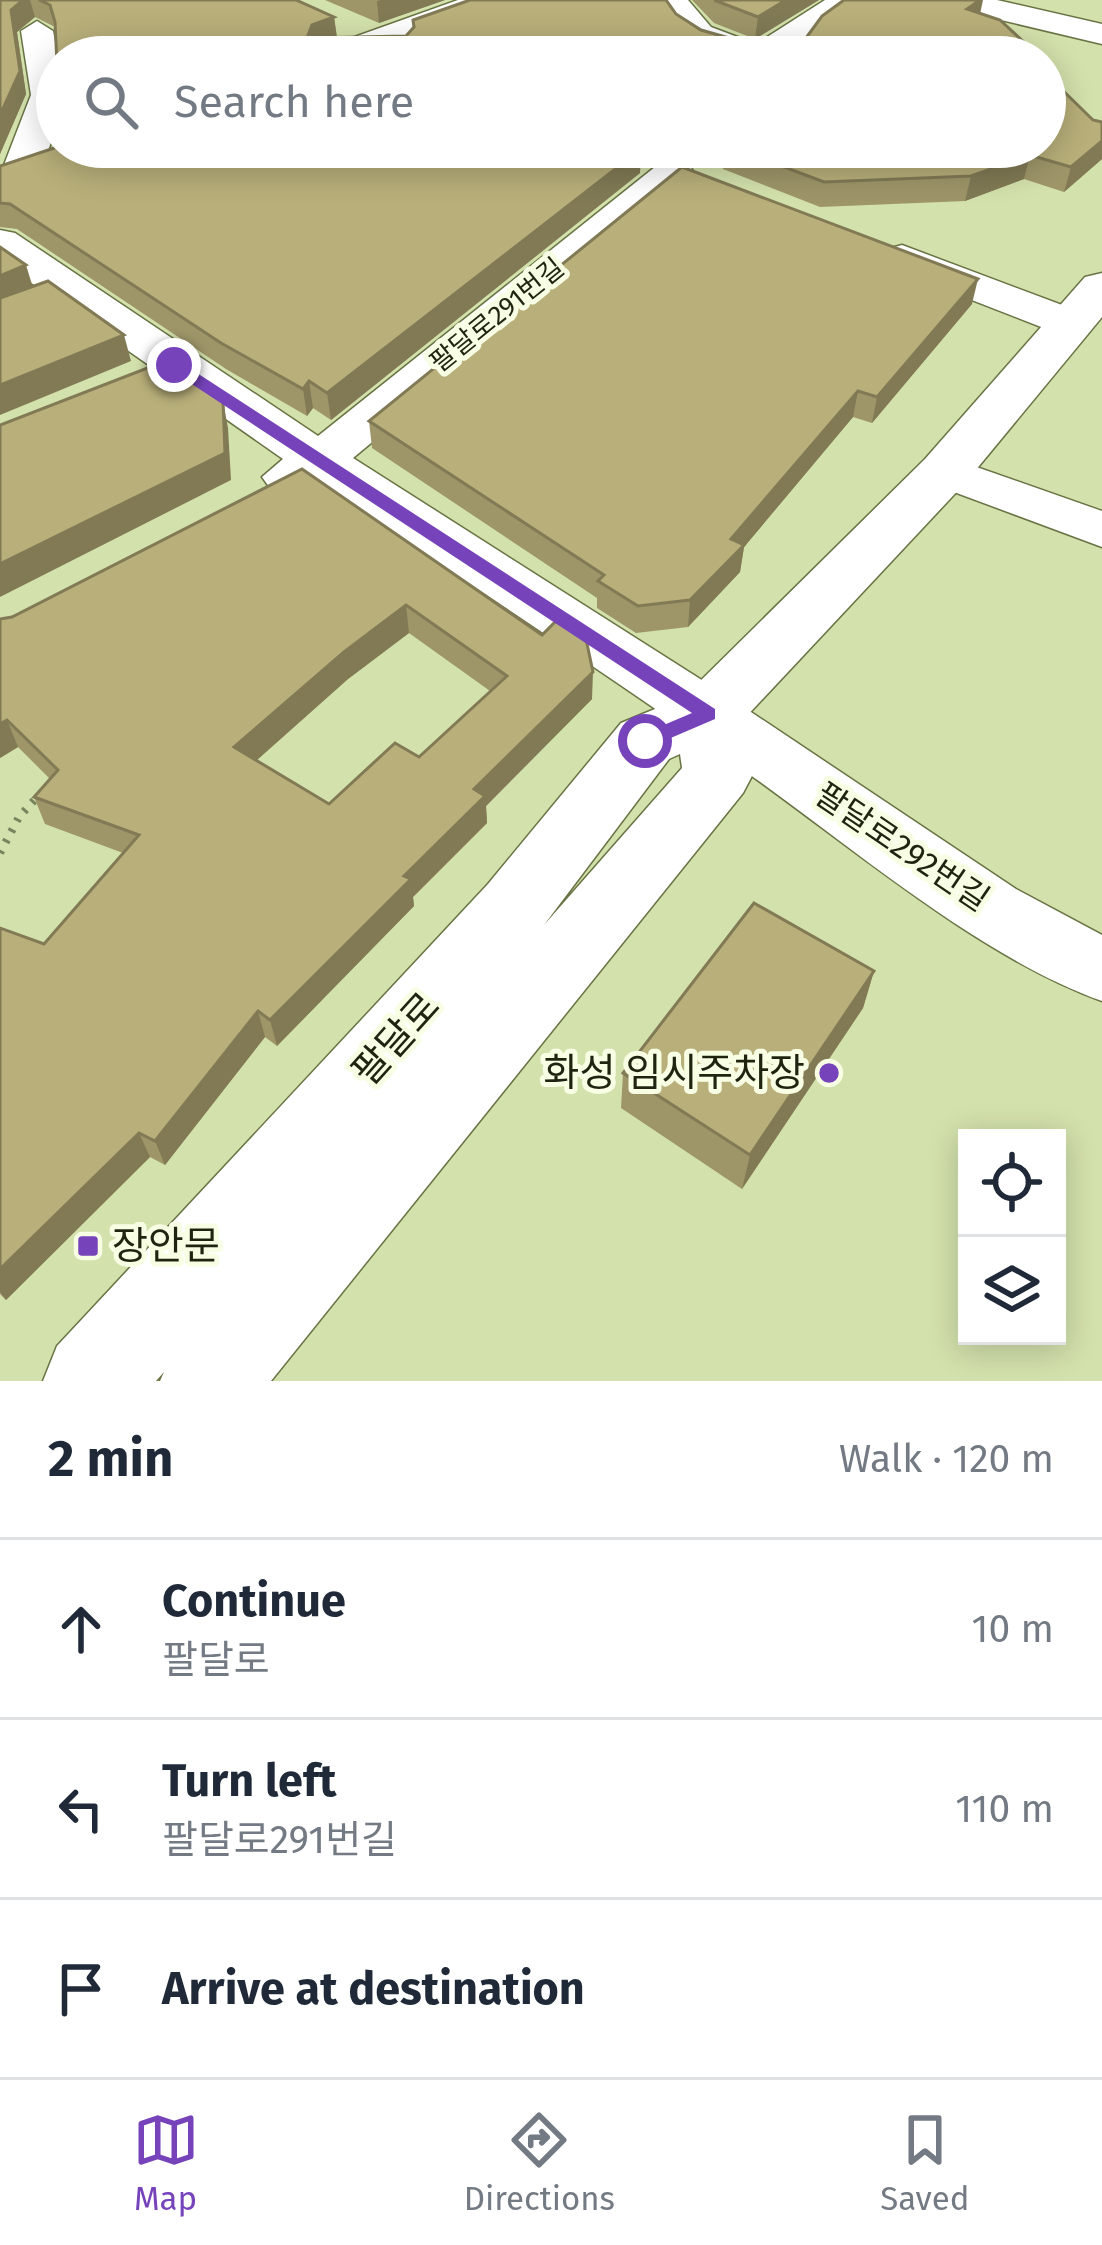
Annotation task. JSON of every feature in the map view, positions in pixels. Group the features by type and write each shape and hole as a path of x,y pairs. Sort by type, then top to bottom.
{"main road":[{"name":"팔달로","path":"92,1381 515,906 645,741 708,714 945,471 1086,305"},
{"path":"209,1381 718,774 708,714"}],"street":[{"path":"388,36 487,0"},
{"path":"671,0 676,13 700,36"},
{"path":"793,36 846,0"},
{"path":"966,1 1102,34"},
{"path":"966,1 1003,36"},
{"path":"0,29 45,18 46,36"},
{"path":"341,24 368,36"},
{"path":"10,174 36,123"},
{"name":"팔달로291번길","path":"240,502 320,460 641,168"},
{"path":"676,168 718,188"},
{"path":"0,242 153,374 320,460 708,714"},
{"path":"872,247 1086,305"},
{"path":"945,471 1102,530"},
{"name":"팔달로292번길","path":"708,714 992,909 1102,970"}],"path":[{"path":"0,853 19,817 48,786"}],"building":[{"path":"0,0 23,0 11,10 20,71 0,115"},
{"path":"39,0 296,0 334,17 312,25 308,36 56,36 50,5"},
{"path":"470,0 666,0 676,14 701,30 722,36 406,36 414,27 413,20"},
{"path":"714,0 786,0 758,17"},
{"path":"844,0 980,0 967,9 1000,20 1017,36 807,36 822,16"},
{"path":"1066,94 1093,120 1102,122 1102,141 1071,167 1066,166"},
{"path":"36,154 36,168 617,168 327,393 309,381 303,389 221,343 10,204 0,203 0,166"},
{"path":"681,168 978,279 877,397 858,391 731,539 744,545 690,600 638,606 598,581 604,575 369,421"},
{"path":"787,168 993,168 971,176 824,182"},
{"path":"0,247 26,265 0,276"},
{"path":"48,281 124,335 0,385 0,298"},
{"path":"163,362 223,401 225,453 0,564 0,425"},
{"path":"302,469 542,635 557,620 586,639 593,672 474,789 485,796 404,876 411,879 270,1020 258,1011 155,1141 139,1133 0,1269 0,928 44,944 139,835 34,797 58,770 7,720 0,724 0,619","holes":["406,605 507,676 419,757 395,743 329,804 234,747"]},
{"path":"754,903 874,971 750,1155 623,1073"}],"place":[{"name":"화성 임시주차장","path":"829,1073"},
{"name":"장안문","path":"88,1246"}],"route":[{"path":"174,365 708,714 645,741"}]}
